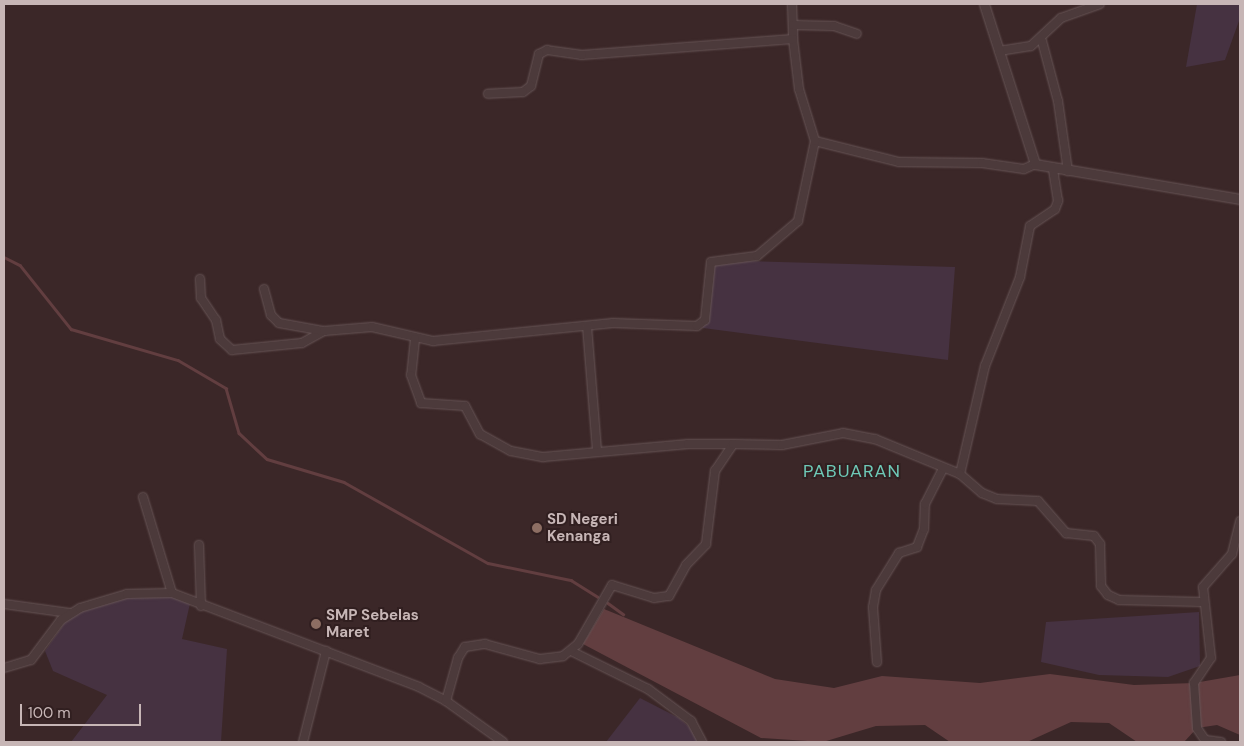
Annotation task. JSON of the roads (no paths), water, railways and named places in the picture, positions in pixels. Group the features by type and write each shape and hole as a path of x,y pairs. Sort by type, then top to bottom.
{"street":[{"path":"264,289 271,315 279,323 324,330 372,327 414,339 472,340 516,330 702,323 711,262 757,256 798,221 815,141 799,89 793,39 792,4"},
{"path":"984,4 1035,164"},
{"path":"999,51 1042,41 1060,18 1100,4"},
{"path":"793,25 834,26 857,34"},
{"path":"488,94 522,92 531,86 539,54 547,50 582,55 793,39"},
{"path":"1042,41 1058,101 1068,171"},
{"path":"815,141 899,162 982,163 1024,169 1035,164 1240,199"},
{"path":"960,474 985,366 1020,278 1030,226 1055,209 1058,201 1053,168"},
{"path":"200,279 201,298 216,320 220,339 232,350 302,343 324,330"},
{"path":"587,326 597,451"},
{"path":"414,339 411,375 421,403 465,406 480,434 511,451 543,457 597,451 733,444 782,445 843,433 875,439 929,459 942,470 960,474 982,493 997,499 1038,501 1066,533 1094,536 1100,544 1101,586 1108,596 1119,600 1202,602"},
{"path":"571,651 612,585 654,598 669,596 686,565 706,544 716,471 733,444"},
{"path":"877,662 873,607 876,590 899,553 917,547 924,530 925,504 942,470"},
{"path":"143,497 172,594"},
{"path":"1221,742 1205,740 1198,728 1194,684 1211,658 1202,602 1203,587 1232,554 1240,521"},
{"path":"199,545 201,606"},
{"path":"4,604 69,613 127,594 172,594 326,651 446,701 503,742"},
{"path":"4,668 31,660 69,613"},
{"path":"446,701 458,658 465,647 485,644 540,659 571,651 648,689 691,721 702,742"},
{"path":"303,742 326,651"}],"waterway":[{"path":"4,257 20,265 71,329 178,360 226,388 239,433 267,459 344,482 488,563 571,580 597,596"},
{"path":"608,603 623,614"}],"place":[{"name":"SD Negeri Kenanga","path":"537,528"},
{"name":"SMP Sebelas Maret","path":"316,624"}],"district":[{"name":"PABUARAN","path":"852,471"}]}
